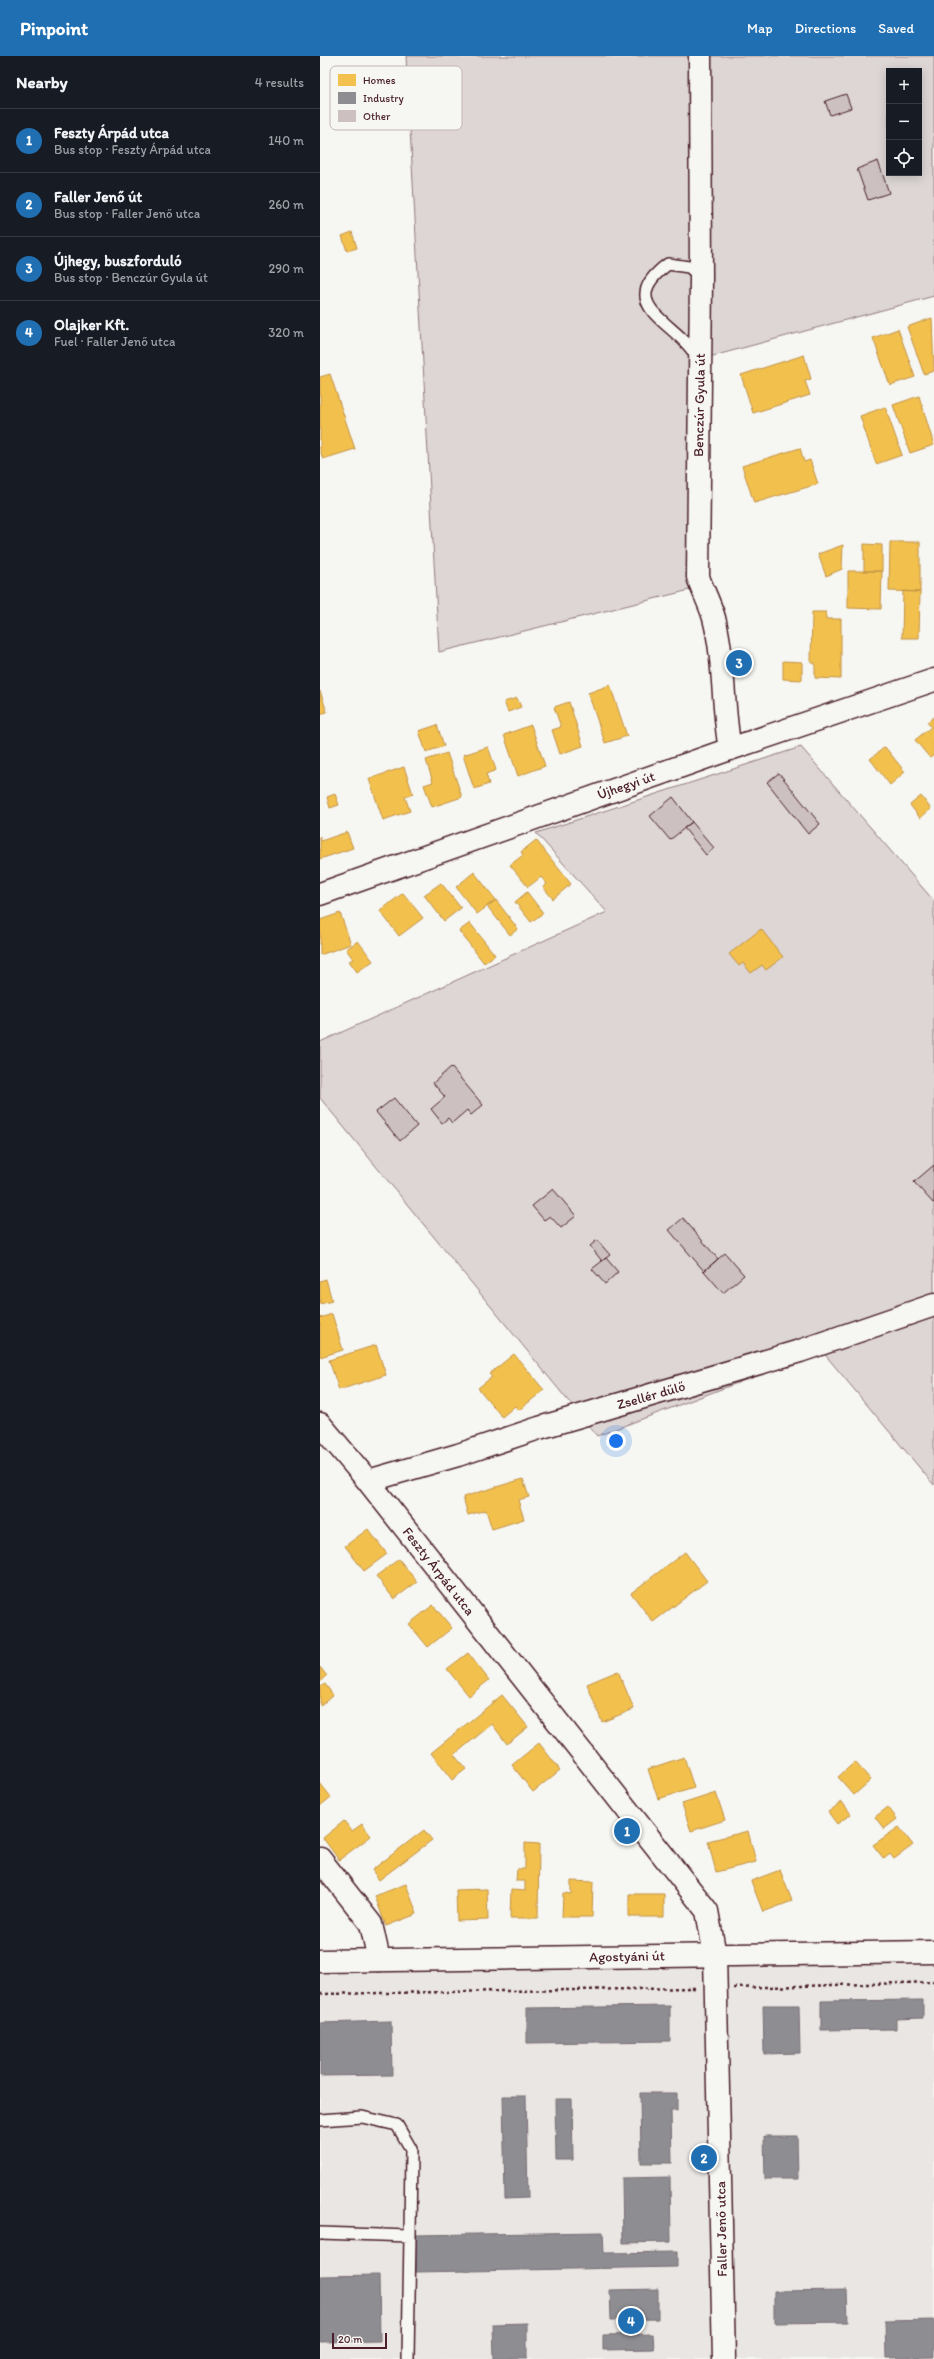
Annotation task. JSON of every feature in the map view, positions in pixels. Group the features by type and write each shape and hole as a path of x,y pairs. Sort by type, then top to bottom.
{"street":[{"name":"Benczúr Gyula út","path":"700,56 701,278 698,578 714,618 722,670 725,720 730,749"},
{"name":"Újhegyi út","path":"320,894 730,749 934,680"},
{"name":"Zsellér dűlő","path":"368,1481 458,1455 539,1428 800,1351 934,1305"},
{"name":"Feszty Árpád utca","path":"320,1424 368,1481 706,1912 715,1955"},
{"path":"320,1859 372,1924 379,1960"},
{"name":"Agostyáni út","path":"320,1961 934,1952"},
{"name":"Faller Jenő utca","path":"715,1955 724,2359"}],"lane":[{"path":"700,362 693,348 658,317 646,303 646,291 647,285 654,274 668,264 689,267 701,278"},
{"path":"320,2120 362,2117 397,2125 411,2149 408,2359"},
{"path":"320,2233 410,2236"}],"path":[{"path":"320,1994 715,1988 934,1982"}],"shaded area":[{"path":"406,56 934,56 934,296 702,359 710,585 439,652 410,130 462,130 462,66 407,66"},
{"path":"801,747 934,901 934,1485 822,1351 597,1436 320,1098 320,1042 607,912 536,833"},
{"path":"934,1944 934,2359 320,2359 320,1961"}],"building: Homes":[{"path":"352,232 357,248 347,251 342,236"},
{"path":"932,318 934,371 924,374 907,327"},
{"path":"898,329 915,377 890,385 873,338"},
{"path":"804,355 811,379 805,381 810,395 753,413 741,375"},
{"path":"330,374 355,449 323,459 320,450 320,377"},
{"path":"919,396 934,445 910,453 893,405"},
{"path":"885,407 902,455 876,464 860,416"},
{"path":"800,448 804,462 810,460 818,484 754,503 742,466"},
{"path":"890,542 920,542 920,592 889,591"},
{"path":"864,544 882,545 882,571 864,571"},
{"path":"843,545 842,569 826,576 818,554"},
{"path":"848,571 882,571 881,609 848,608"},
{"path":"903,591 920,592 919,638 902,638"},
{"path":"812,612 826,612 826,619 841,619 841,679 815,678 815,663 811,663"},
{"path":"783,661 802,662 802,680 783,679"},
{"path":"610,685 627,736 605,743 588,693"},
{"path":"320,691 327,712 320,714"},
{"path":"517,698 521,707 508,712 504,702"},
{"path":"569,702 583,746 560,754 552,730 561,727 554,707"},
{"path":"934,717 934,755 930,758 915,740 931,727 927,722"},
{"path":"437,725 444,746 426,752 419,731"},
{"path":"531,725 545,766 518,776 504,735"},
{"path":"488,747 496,770 486,774 489,784 474,789 463,755"},
{"path":"885,747 905,772 890,785 870,759"},
{"path":"447,753 462,797 432,807 424,785 433,782 426,760"},
{"path":"404,767 413,794 405,797 410,811 383,820 369,779"},
{"path":"335,794 339,805 330,808 327,797"},
{"path":"921,796 931,809 920,818 910,805"},
{"path":"347,832 353,848 320,859 320,836 321,841"},
{"path":"536,840 571,884 553,899 543,887 547,884 541,877 528,887 510,865 523,855 521,852"},
{"path":"474,872 496,900 477,914 456,887"},
{"path":"441,883 461,908 444,921 424,895"},
{"path":"527,892 543,913 531,922 515,902"},
{"path":"403,893 423,918 399,936 380,911"},
{"path":"496,900 518,929 510,935 487,906"},
{"path":"340,913 351,944 320,955 320,920"},
{"path":"470,923 495,955 484,963 459,931"},
{"path":"761,929 783,957 766,970 762,965 751,973 743,963 739,966 729,954"},
{"path":"358,941 373,961 357,972 349,961 353,959 346,949"},
{"path":"326,1279 332,1301 320,1304 320,1281"},
{"path":"332,1314 343,1350 320,1357 320,1318"},
{"path":"376,1345 386,1375 339,1390 329,1360"},
{"path":"514,1354 544,1390 519,1410 515,1406 502,1417 478,1388 492,1377 489,1374"},
{"path":"523,1479 529,1497 518,1500 524,1519 492,1529 486,1510 468,1515 463,1497"},
{"path":"368,1529 387,1554 364,1571 345,1546"},
{"path":"685,1552 707,1581 653,1622 631,1593"},
{"path":"399,1559 417,1582 394,1599 376,1576"},
{"path":"433,1605 452,1628 428,1647 409,1624"},
{"path":"468,1653 489,1680 469,1696 447,1669"},
{"path":"320,1667 327,1676 320,1682"},
{"path":"618,1671 634,1709 602,1722 587,1684"},
{"path":"325,1684 333,1695 320,1706 320,1687"},
{"path":"502,1695 528,1727 507,1744 492,1724 454,1755 466,1769 452,1780 431,1753"},
{"path":"539,1743 560,1770 533,1792 512,1765"},
{"path":"684,1757 694,1788 658,1799 648,1769"},
{"path":"855,1762 871,1780 854,1795 838,1777"},
{"path":"320,1783 331,1797 320,1806"},
{"path":"716,1793 725,1820 691,1831 682,1804"},
{"path":"842,1802 851,1814 837,1824 828,1812"},
{"path":"888,1807 897,1819 884,1829 875,1817"},
{"path":"344,1821 352,1831 362,1824 371,1836 339,1860 323,1838"},
{"path":"899,1827 913,1845 894,1859 890,1854 884,1859 873,1845"},
{"path":"424,1830 432,1840 379,1880 372,1870"},
{"path":"748,1831 756,1862 716,1872 708,1841"},
{"path":"525,1843 539,1844 538,1918 510,1918 511,1890 525,1891 525,1881 516,1881 517,1869 525,1869"},
{"path":"780,1870 792,1901 763,1912 751,1881"},
{"path":"571,1881 593,1882 592,1917 562,1917 563,1893 571,1894"},
{"path":"406,1884 417,1914 386,1926 375,1896"},
{"path":"487,1889 488,1920 457,1921 456,1890"},
{"path":"629,1894 664,1894 664,1917 629,1917"}],"building: Industry":[{"path":"923,2000 923,2018 896,2019 896,2029 821,2030 821,2001"},
{"path":"763,2005 799,2005 800,2053 764,2054"},
{"path":"670,2006 670,2041 527,2043 527,2008"},
{"path":"391,2021 392,2075 320,2076 320,2023"},
{"path":"640,2093 677,2093 677,2111 671,2111 672,2163 641,2163"},
{"path":"503,2096 526,2096 528,2198 505,2199"},
{"path":"555,2099 572,2099 573,2160 556,2160"},
{"path":"764,2136 797,2136 798,2179 765,2179"},
{"path":"670,2177 671,2242 623,2243 622,2178"},
{"path":"603,2232 604,2253 677,2252 677,2267 416,2272 415,2235"},
{"path":"379,2275 380,2341 320,2342 320,2276"},
{"path":"658,2289 658,2319 611,2320 610,2290"},
{"path":"847,2290 848,2322 774,2323 774,2291"},
{"path":"934,2320 934,2357 886,2358 885,2321"},
{"path":"527,2323 527,2359 494,2359 493,2324"},
{"path":"653,2334 654,2349 603,2350 603,2335"}],"building: Other":[{"path":"846,94 851,108 830,115 825,101"},
{"path":"878,161 889,193 868,200 857,169"},
{"path":"779,773 820,824 808,834 767,782"},
{"path":"673,797 692,822 670,840 650,816"},
{"path":"692,822 714,848 706,855 684,828"},
{"path":"451,1067 483,1105 471,1115 467,1110 452,1123 448,1118 442,1123 431,1109 445,1097 433,1083"},
{"path":"394,1098 417,1126 400,1141 376,1112"},
{"path":"934,1165 934,1202 933,1203 914,1182"},
{"path":"553,1189 576,1216 561,1228 550,1216 544,1220 532,1206"},
{"path":"683,1218 718,1259 704,1271 669,1230"},
{"path":"597,1240 610,1255 602,1261 590,1246"},
{"path":"725,1253 744,1275 723,1293 704,1271"},
{"path":"606,1258 618,1272 605,1284 592,1269"}],"place":[{"name":"Újhegy, buszforduló","path":"739,663"},
{"name":"Feszty Árpád utca","path":"627,1831"},
{"name":"Faller Jenő út","path":"704,2158"},
{"name":"Olajker Kft.","path":"631,2321"}]}
